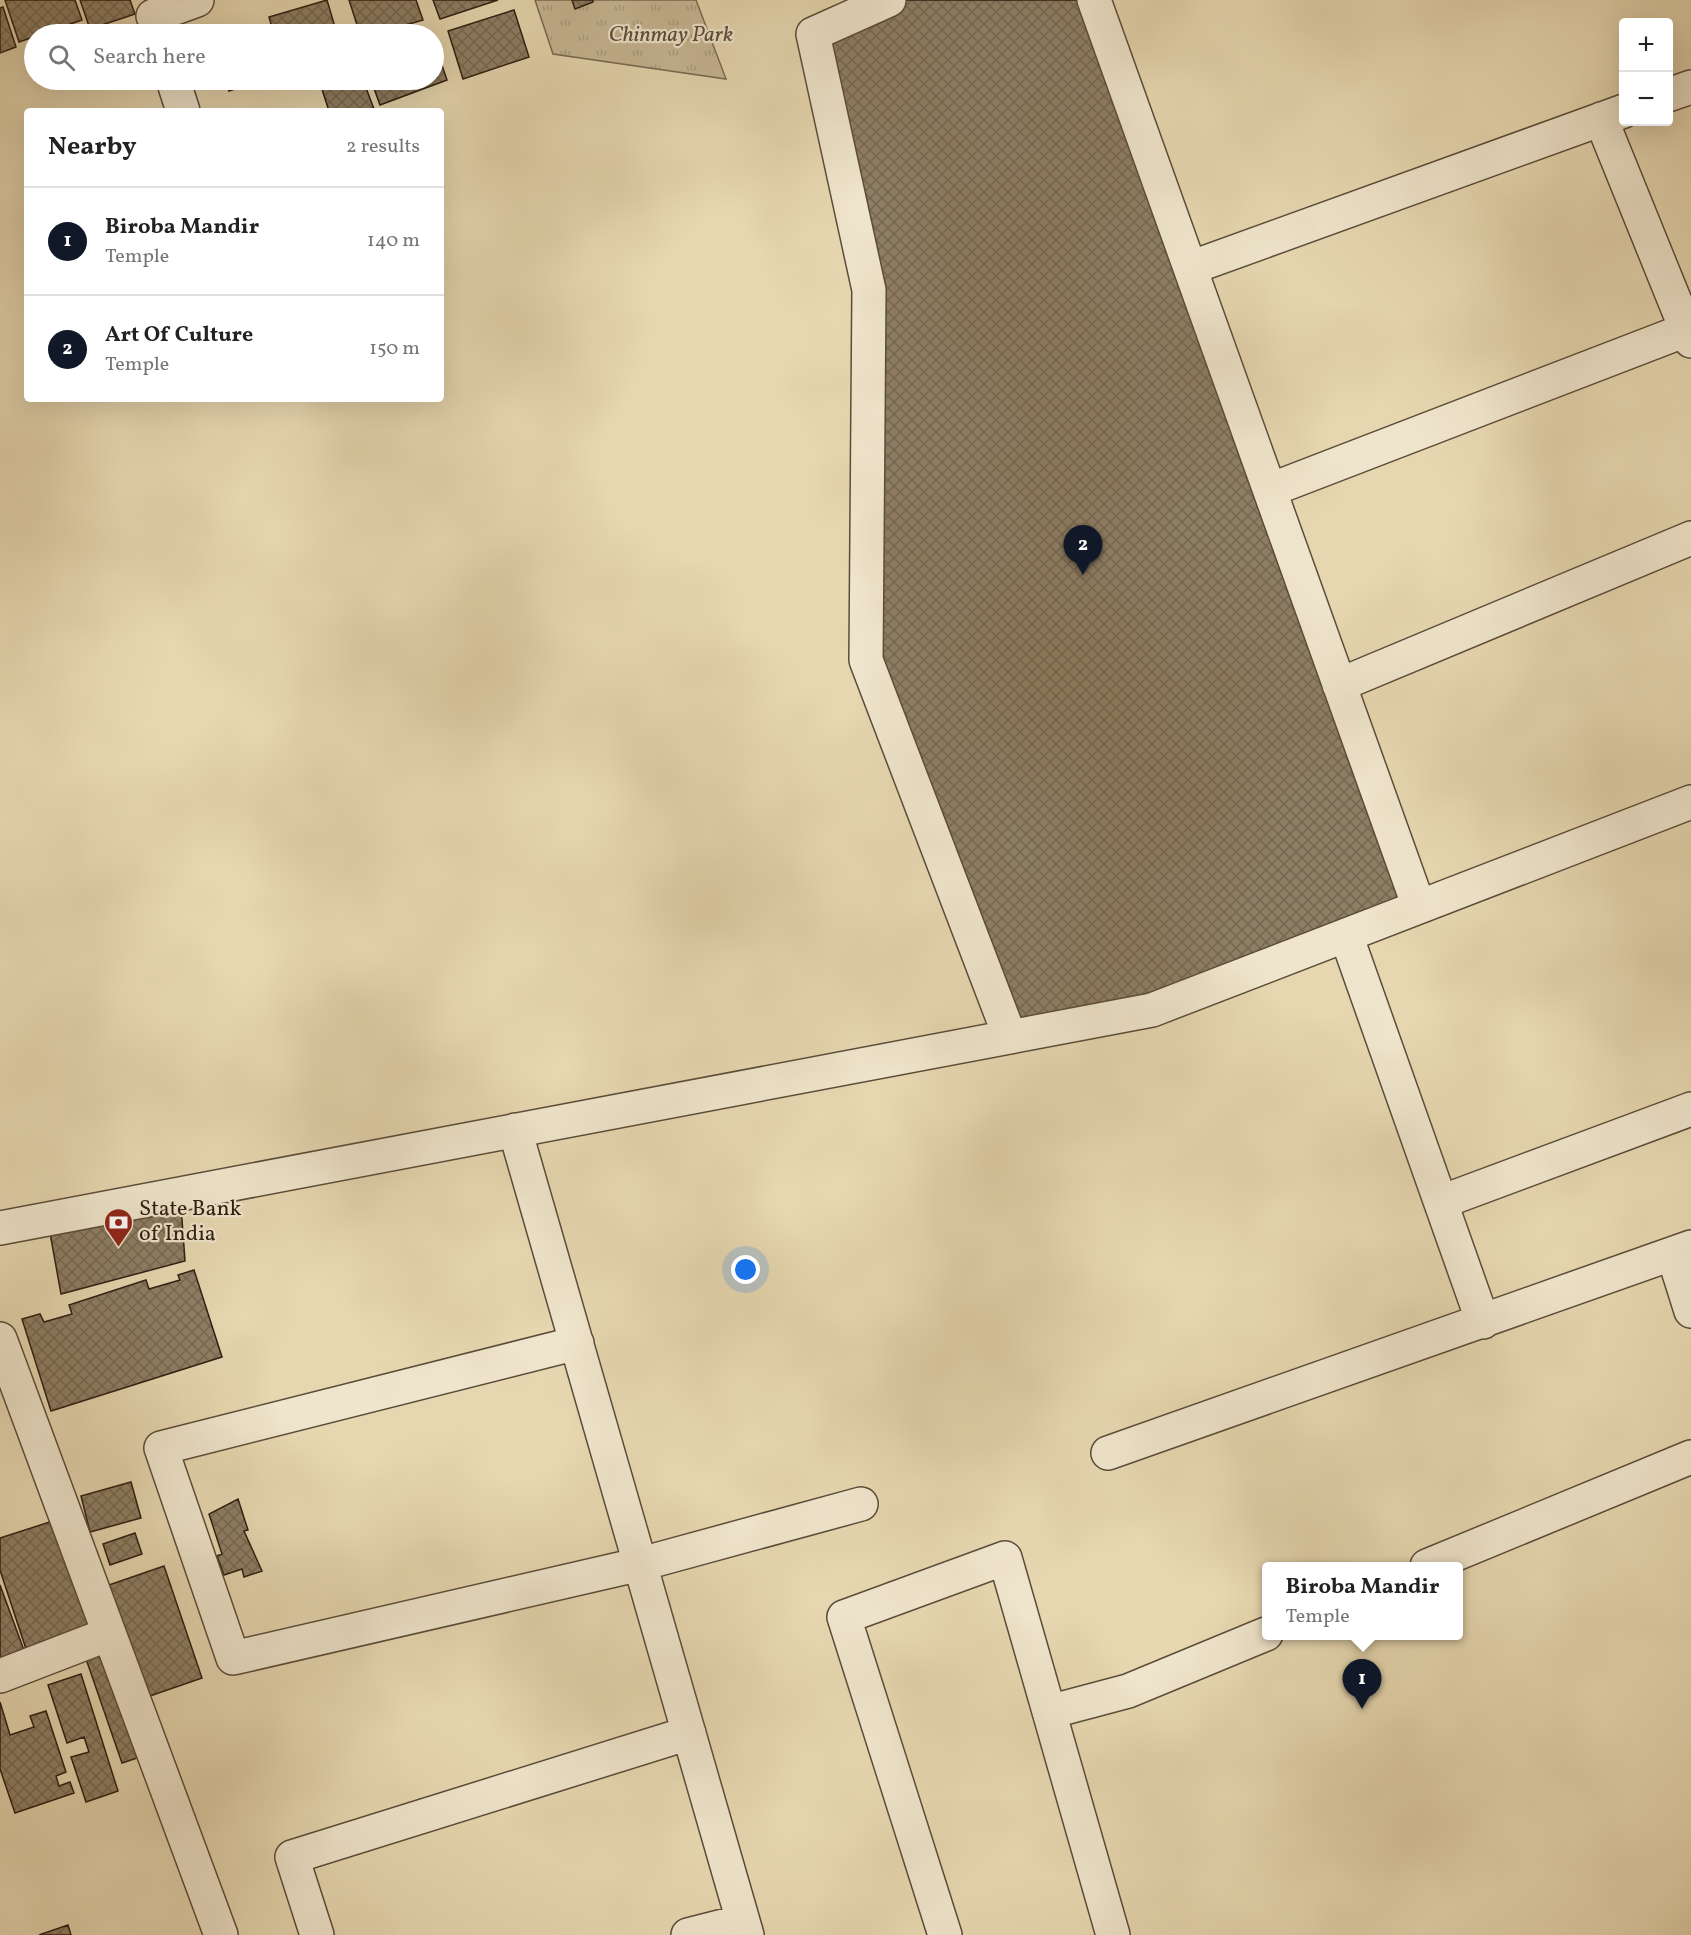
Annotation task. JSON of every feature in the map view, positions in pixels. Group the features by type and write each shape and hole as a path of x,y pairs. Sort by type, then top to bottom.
{"street":[{"path":"153,17 197,0"},
{"path":"889,0 813,34 869,290 866,660 1010,1037"},
{"path":"1094,0 1419,907"},
{"path":"1673,93 1691,87"},
{"path":"176,90 182,108"},
{"path":"1190,268 1612,115 1690,333 1270,490"},
{"path":"1340,685 1691,538"},
{"path":"0,1228 1152,1010 1691,802"},
{"path":"1346,935 1483,1322"},
{"path":"1441,1202 1691,1109"},
{"path":"515,1130 745,1928 688,1935"},
{"path":"1108,1454 1682,1251 1691,1311"},
{"path":"0,1339 9,1392 109,1634 221,1935"},
{"path":"577,1343 161,1448 233,1658 641,1564 861,1504"},
{"path":"1437,1562 1691,1457"},
{"path":"945,1935 844,1617 1005,1558 1113,1935"},
{"path":"0,1676 109,1634"},
{"path":"1049,1712 1128,1691 1262,1636"},
{"path":"317,1935 292,1857 689,1733"}],"green space":[{"name":"Chinmay Park","path":"535,0 696,0 726,79 553,54"}],"building":[{"path":"5,0 75,0 82,20 71,24 24,24 24,40 19,42"},
{"path":"80,0 130,0 135,14 105,24 88,24"},
{"path":"327,0 334,24 271,24 269,17"},
{"path":"349,0 416,0 423,20 409,24 357,24"},
{"path":"433,0 498,0 440,19"},
{"path":"572,0 593,0 593,2 575,9"},
{"path":"889,0 1094,0 1419,907 1010,1037 866,660 869,290 813,34"},
{"path":"3,7 16,47 0,53 0,8"},
{"path":"514,10 529,57 463,79 448,31"},
{"path":"322,90 367,90 374,108 328,108"},
{"path":"375,90 420,90 380,105"},
{"name":"State Bank of India","path":"181,1206 185,1261 61,1294 50,1233"},
{"path":"194,1270 222,1357 51,1411 22,1319 40,1314 44,1322 72,1314 69,1305 146,1280 149,1289 180,1280 178,1275"},
{"path":"131,1482 141,1518 90,1532 81,1496"},
{"path":"238,1499 248,1530 244,1531 262,1571 244,1577 242,1569 224,1575 217,1556 222,1554 209,1514"},
{"path":"56,1520 92,1630 27,1652 0,1570 0,1538"},
{"path":"135,1533 142,1554 110,1565 103,1544"},
{"path":"164,1566 202,1678 147,1697 109,1585"},
{"path":"0,1585 25,1653 0,1662"},
{"path":"106,1649 143,1756 122,1763 85,1656"},
{"path":"81,1674 118,1791 86,1802 71,1757 89,1752 84,1737 67,1743 48,1685"},
{"path":"0,1702 10,1735 34,1727 30,1716 46,1711 66,1772 56,1776 59,1786 70,1782 74,1793 15,1813 0,1769"},
{"path":"68,1925 71,1935 39,1935"}],"place":[{"name":"Art Of Culture","path":"1083,575"},
{"name":"State Bank of India","path":"118,1248"},
{"name":"Biroba Mandir","path":"1362,1709"}]}
